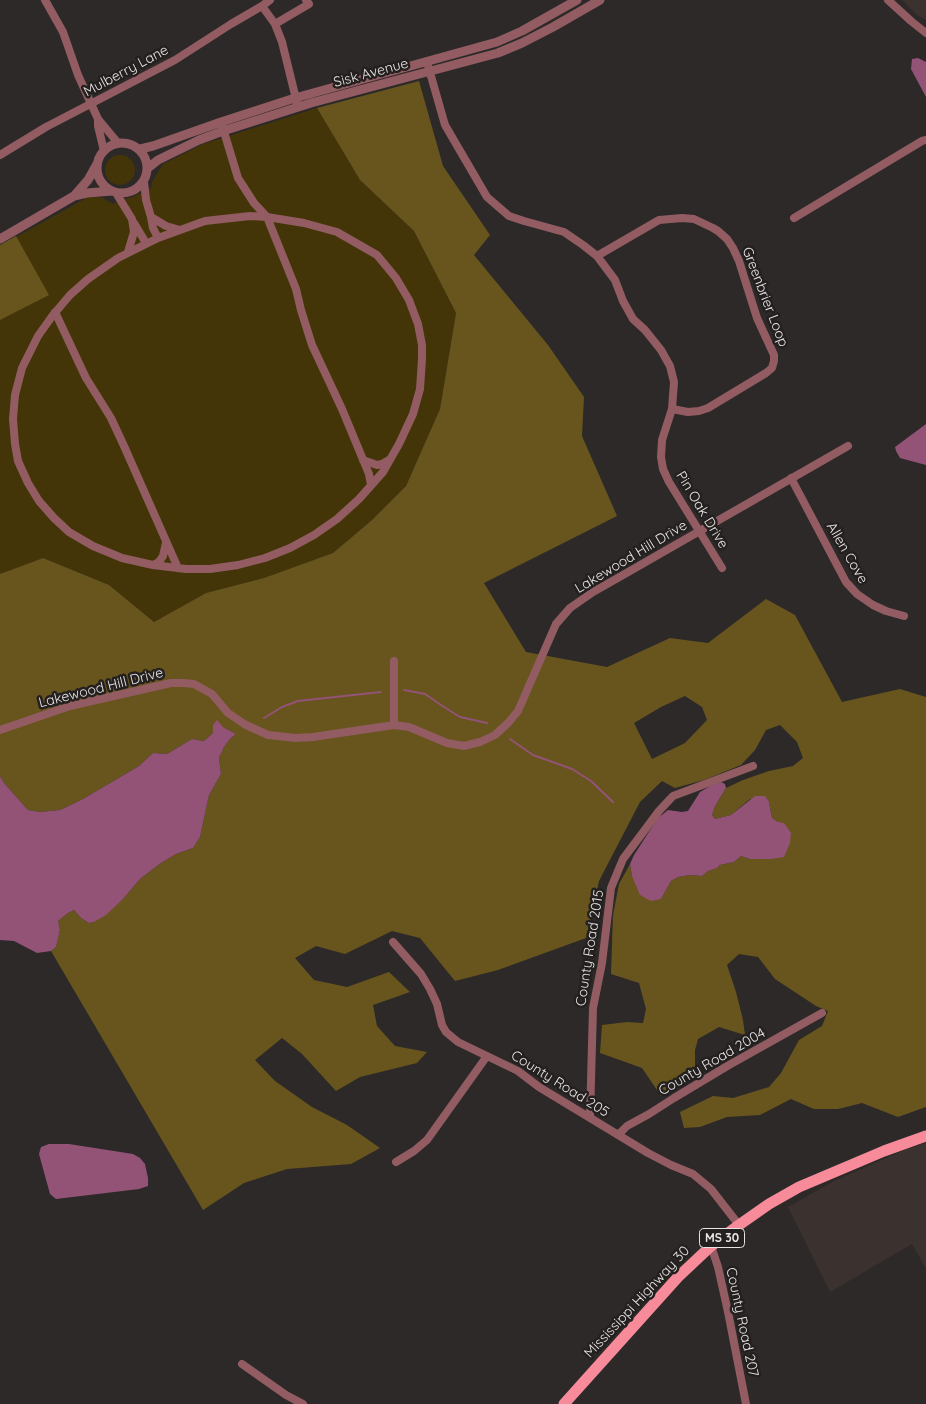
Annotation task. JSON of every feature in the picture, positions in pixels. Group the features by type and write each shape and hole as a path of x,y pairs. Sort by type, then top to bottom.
{"main road":[{"name":"Mississippi Highway 30","path":"564,1404 678,1277 711,1246 739,1225 769,1204 799,1187 884,1151 926,1136"}],"street":[{"path":"45,0 63,32 78,75 98,119 118,143"},
{"name":"Mulberry Lane","path":"0,155 46,127 175,60 270,0"},
{"path":"275,24 309,4 306,0"},
{"name":"Sisk Avenue","path":"428,67 522,31 577,0"},
{"name":"Sisk Avenue","path":"140,149 296,103 428,67 498,53 553,27 600,0"},
{"path":"888,0 926,33"},
{"path":"262,6 275,24 282,42 296,103"},
{"name":"Pin Oak Drive","path":"428,67 445,124 487,197 509,216 524,222 564,232 597,256 615,280 623,301 633,318 661,350 670,366 674,382 672,409 662,440 663,469 669,482 722,568"},
{"path":"98,119 104,151"},
{"path":"222,126 238,178 254,203 267,217 296,290 312,345 342,409 369,474 371,485"},
{"name":"Sisk Avenue","path":"148,168 158,160 200,140 222,126"},
{"path":"794,218 926,140"},
{"path":"0,239 74,196 87,193 114,192 124,194 132,192 144,182 147,175 148,168 144,155 140,149 129,144 118,143 110,146 104,151 88,180 74,196"},
{"path":"97,163 97,172 100,180 105,187 114,192 146,243"},
{"path":"144,182 146,200 153,228 158,238"},
{"path":"250,216 304,223 337,232 377,255 396,278 409,300 418,324 422,345 420,389 413,414 383,472 359,499 337,519 314,535 290,548 265,558 238,565 210,569 153,565 122,558 93,546 69,532 39,501 18,461 15,444 13,419 15,395 22,368 38,336 55,312 88,279 128,252 180,230 205,221 250,216"},
{"path":"151,217 166,226 180,230"},
{"name":"Greenbrier Loop","path":"597,256 659,220 682,218 694,218 713,228 727,239 733,248 762,331 772,346 774,361 772,368 766,374 708,408 688,412 672,409"},
{"path":"128,252 134,232 132,219"},
{"path":"55,312 86,378 116,430 178,568"},
{"name":"Lakewood Hill Drive","path":"0,730 70,706 171,683 184,683 194,684 212,694 228,713 246,725 268,734 296,738 313,737 394,726 409,727 440,740 464,746 480,742 495,735 518,711 556,624 570,608 593,592 848,446"},
{"path":"363,460 377,465 391,458"},
{"name":"Allen Cove","path":"791,478 848,584 857,594 873,605 904,616"},
{"path":"153,565 159,562 163,556 166,541"},
{"path":"394,661 394,726"},
{"name":"County Road 2015","path":"590,1117 593,1008 602,963 611,888 624,859 659,811 673,796 753,766"},
{"name":"County Road 205","path":"394,942 421,974 437,1004 442,1026 458,1042 518,1072 648,1154 671,1166 693,1174 711,1189 739,1225"},
{"name":"County Road 2004","path":"618,1135 627,1126 822,1013"},
{"path":"396,1162 427,1140 487,1056"},
{"name":"County Road 207","path":"711,1246 718,1267 728,1312 746,1404"},
{"path":"242,1364 286,1395 303,1404"}],"shaded area":[{"path":"902,0 926,0 926,20 917,15"},
{"path":"918,58 926,62 926,97 911,69 912,59"},
{"path":"419,81 443,166 490,235 474,255 548,345 584,397 582,436 617,516 484,583 526,652 607,667 670,638 708,643 766,599 795,615 842,702 900,689 926,697 926,1107 898,1117 862,1103 838,1109 814,1109 791,1099 760,1115 727,1117 700,1127 684,1128 680,1112 713,1096 733,1098 769,1087 781,1073 799,1040 822,1026 828,1011 816,1006 775,979 758,957 739,954 727,965 736,992 745,1035 719,1027 698,1039 695,1050 695,1074 661,1096 642,1068 600,1053 602,1025 627,1022 643,1023 646,1009 639,983 611,974 613,915 619,884 630,864 632,876 661,899 671,881 678,877 702,876 720,865 734,862 741,856 750,859 778,822 772,818 769,802 750,799 731,815 715,819 712,815 726,788 769,771 793,766 803,758 797,742 780,725 766,730 755,750 741,765 704,780 675,788 662,781 640,802 599,881 586,938 498,970 455,981 420,938 392,931 345,954 316,946 295,958 314,980 347,987 389,972 410,992 373,1005 377,1026 395,1046 427,1052 417,1063 360,1077 336,1091 302,1054 282,1038 255,1060 275,1081 312,1107 347,1125 380,1148 351,1164 287,1169 244,1183 203,1210 51,951 56,947 60,930 58,921 68,913 74,910 89,923 94,922 123,899 140,879 161,863 176,854 193,848 200,837 209,795 221,774 219,758 224,747 236,734 223,727 213,725 213,733 204,741 192,739 167,754 153,753 139,766 83,799 60,810 40,812 28,810 0,776 0,574 43,558 109,585 154,622 206,593 264,578 333,553 372,520 406,486 440,409 456,313 414,231 360,180 317,108","holes":["685,696 702,707 707,720 685,743 652,759 634,723 661,707"]},
{"path":"317,108 360,180 414,231 456,313 440,409 406,486 372,520 333,553 264,578 206,593 154,622 109,585 43,558 0,574 0,246 88,197 97,196 113,204 151,188 152,182 163,164 203,144"},
{"path":"120,155 131,159 135,170 131,181 120,185 109,181 105,170 109,159"},
{"path":"16,236 49,295 0,320 0,245"},
{"path":"926,424 926,465 900,458 895,447"},
{"path":"217,720 223,727 236,734 224,747 219,758 221,774 209,795 200,837 193,848 176,854 161,863 140,879 106,915 94,922 89,923 74,910 68,913 58,921 60,930 56,947 51,951 37,953 14,941 0,940 0,776 28,810 40,812 60,810 83,799 139,766 153,753 167,754 192,739 204,741 213,733 213,725"},
{"path":"721,782 725,784 726,788 715,806 712,815 715,819 731,815 755,796 765,796 769,802 772,818 784,823 791,833 790,843 784,857 750,859 741,856 734,862 720,865 702,876 678,877 671,881 661,899 651,901 640,895 632,876 630,864 658,818 668,810 688,811 700,792"},
{"path":"926,1143 926,1269 912,1244 830,1292 788,1207 836,1180 907,1149"},
{"path":"49,1144 69,1144 133,1154 145,1164 148,1186 139,1189 56,1199 50,1194 39,1154 41,1147"}],"waterway":[{"path":"404,690 425,694 460,717 487,723"},
{"path":"264,718 282,707 298,701 381,692"},
{"path":"510,739 533,755 572,769 591,781 613,802"}]}
